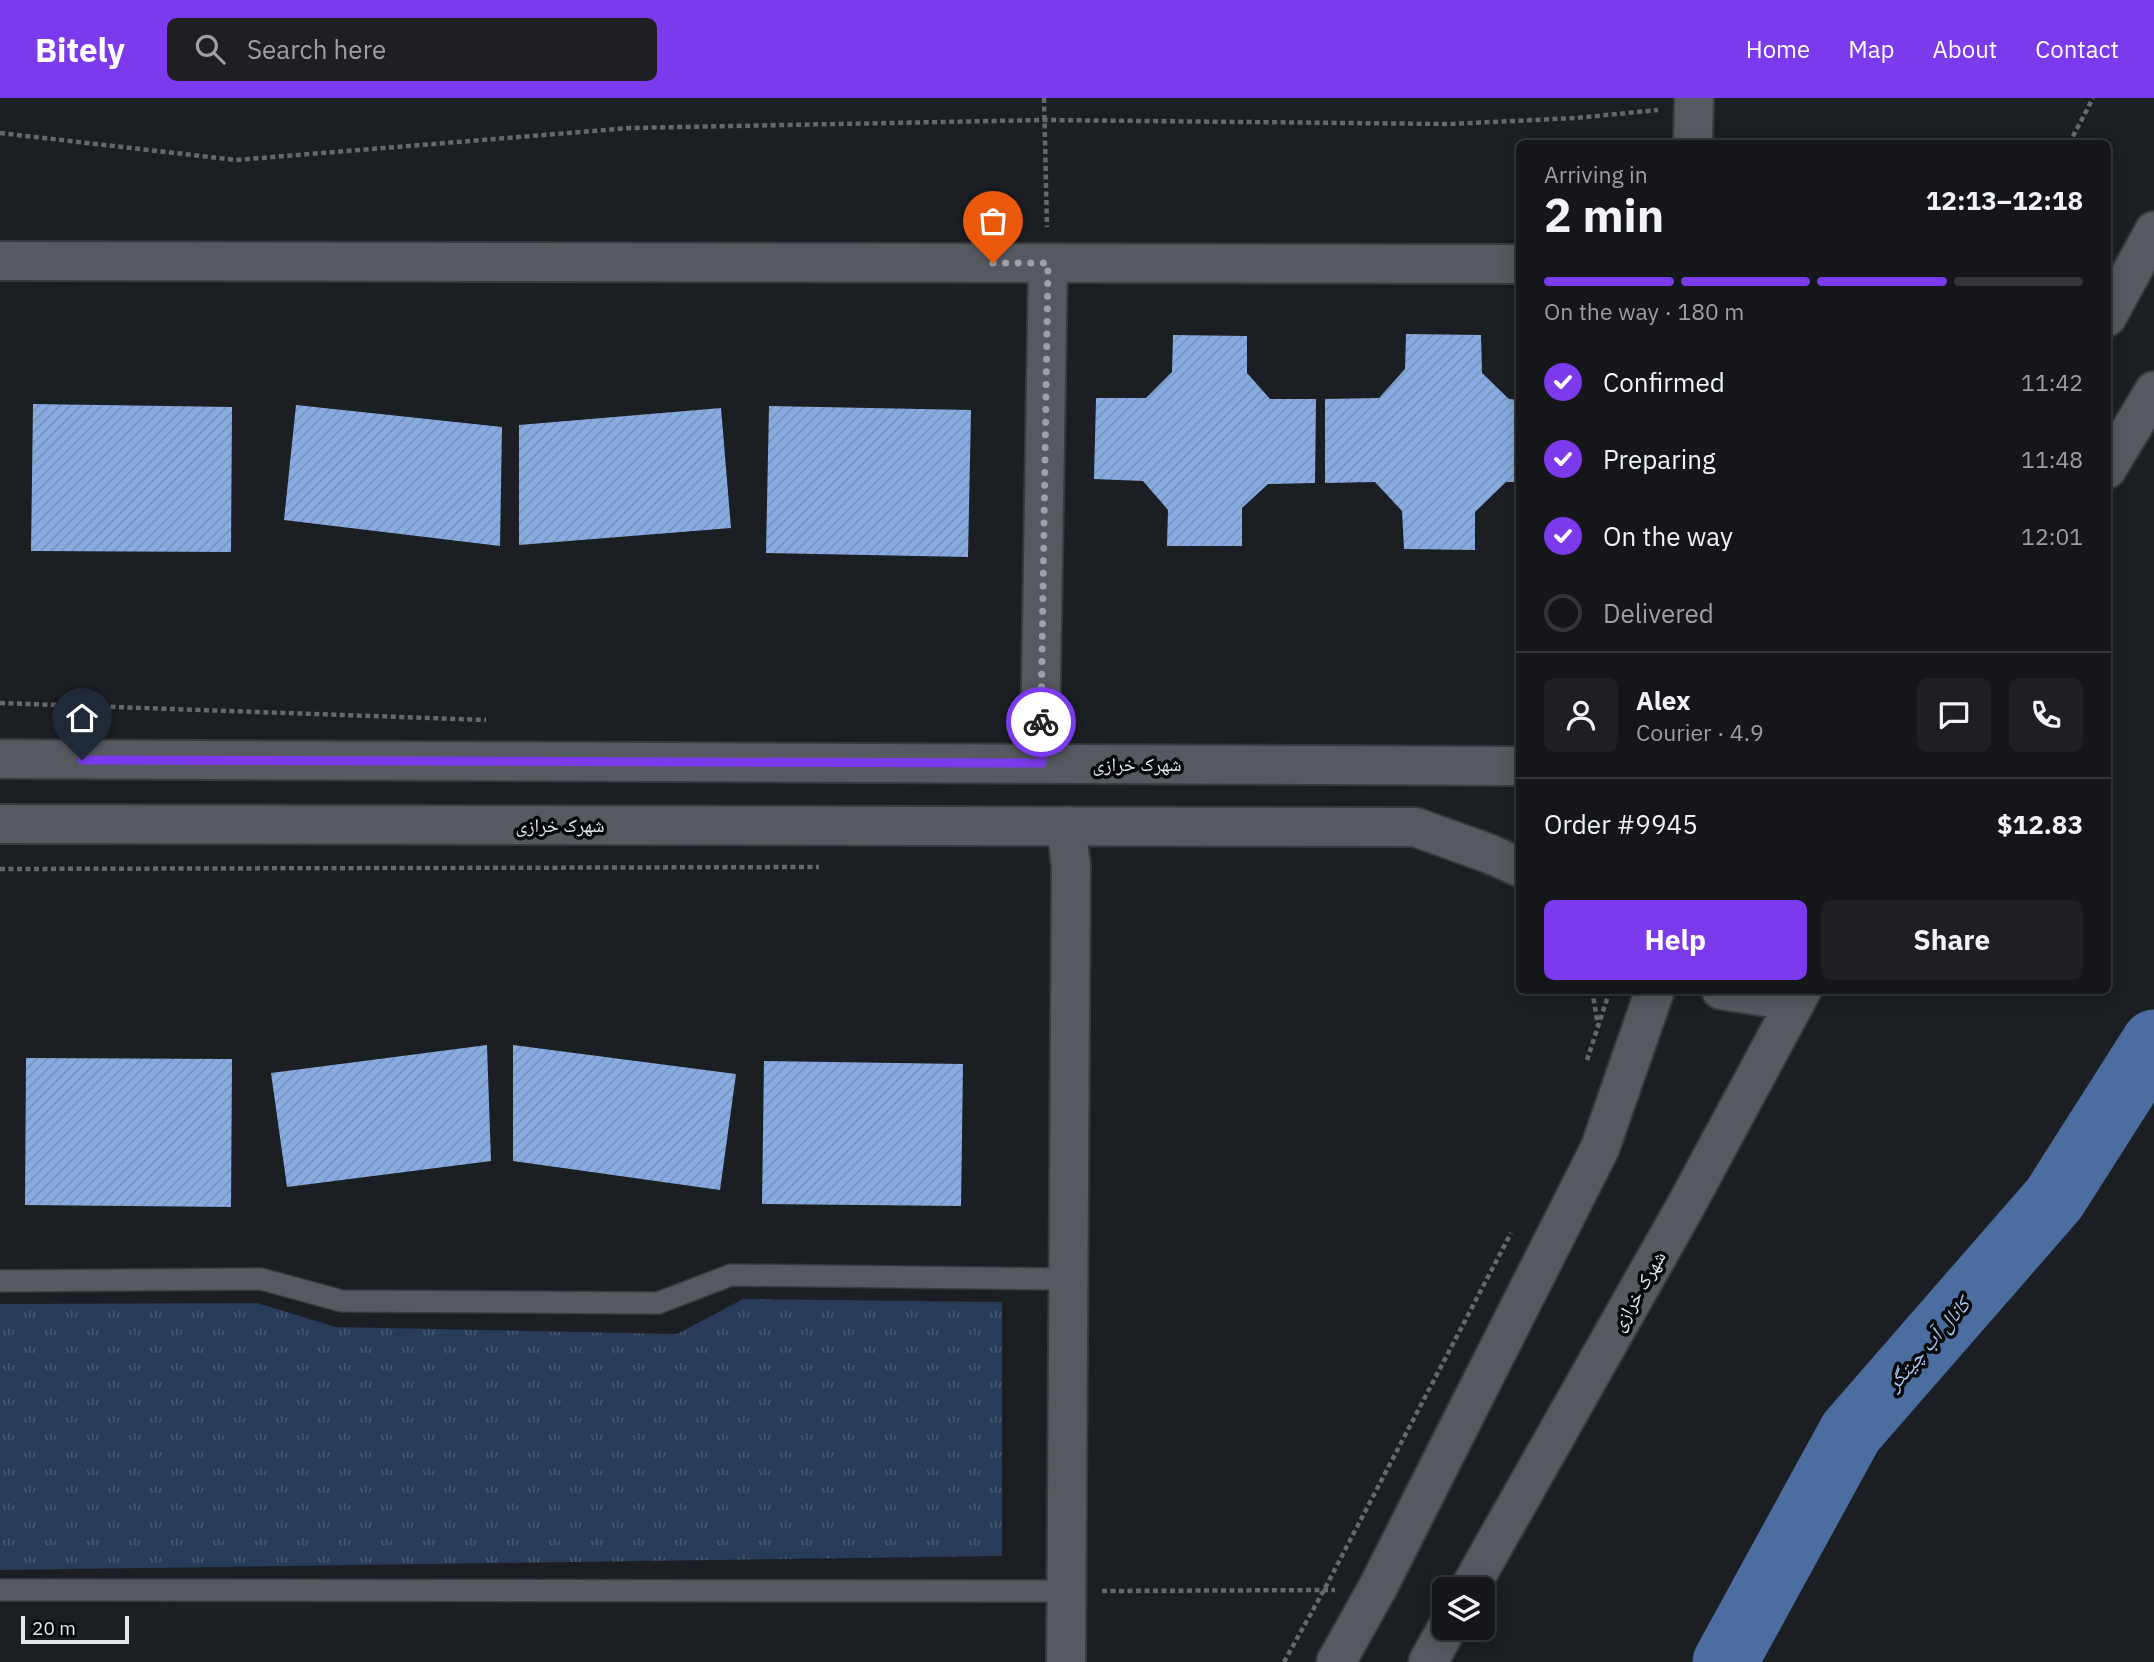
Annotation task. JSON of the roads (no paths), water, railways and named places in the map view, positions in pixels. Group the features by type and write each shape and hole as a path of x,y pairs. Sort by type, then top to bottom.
{"street":[{"path":"1693,140 1694,102"},
{"path":"2111,310 2154,231"},
{"path":"0,261 1516,264"},
{"path":"1042,763 1040,740 1048,263"},
{"path":"2111,463 2154,391"},
{"name":"شهرک خرازی","path":"0,759 1516,766"},
{"name":"شهرک خرازی","path":"0,824 1415,827 1516,866"},
{"path":"1066,826 1071,866 1066,1662"},
{"path":"1336,1662 1378,1587 1600,1148 1654,994"},
{"path":"1747,994 1766,997 1774,994"},
{"name":"شهرک خرازی","path":"1476,1577 1684,1209 1800,994"},
{"path":"1428,1662 1440,1640"}],"lane":[{"path":"0,1281 261,1279 342,1301 657,1303 731,1275 1068,1279"},
{"path":"0,1590 1068,1591"}],"waterway":[{"name":"کانال آب چیتگر","path":"1725,1662 1851,1432 2054,1199 2154,1042"}]}
